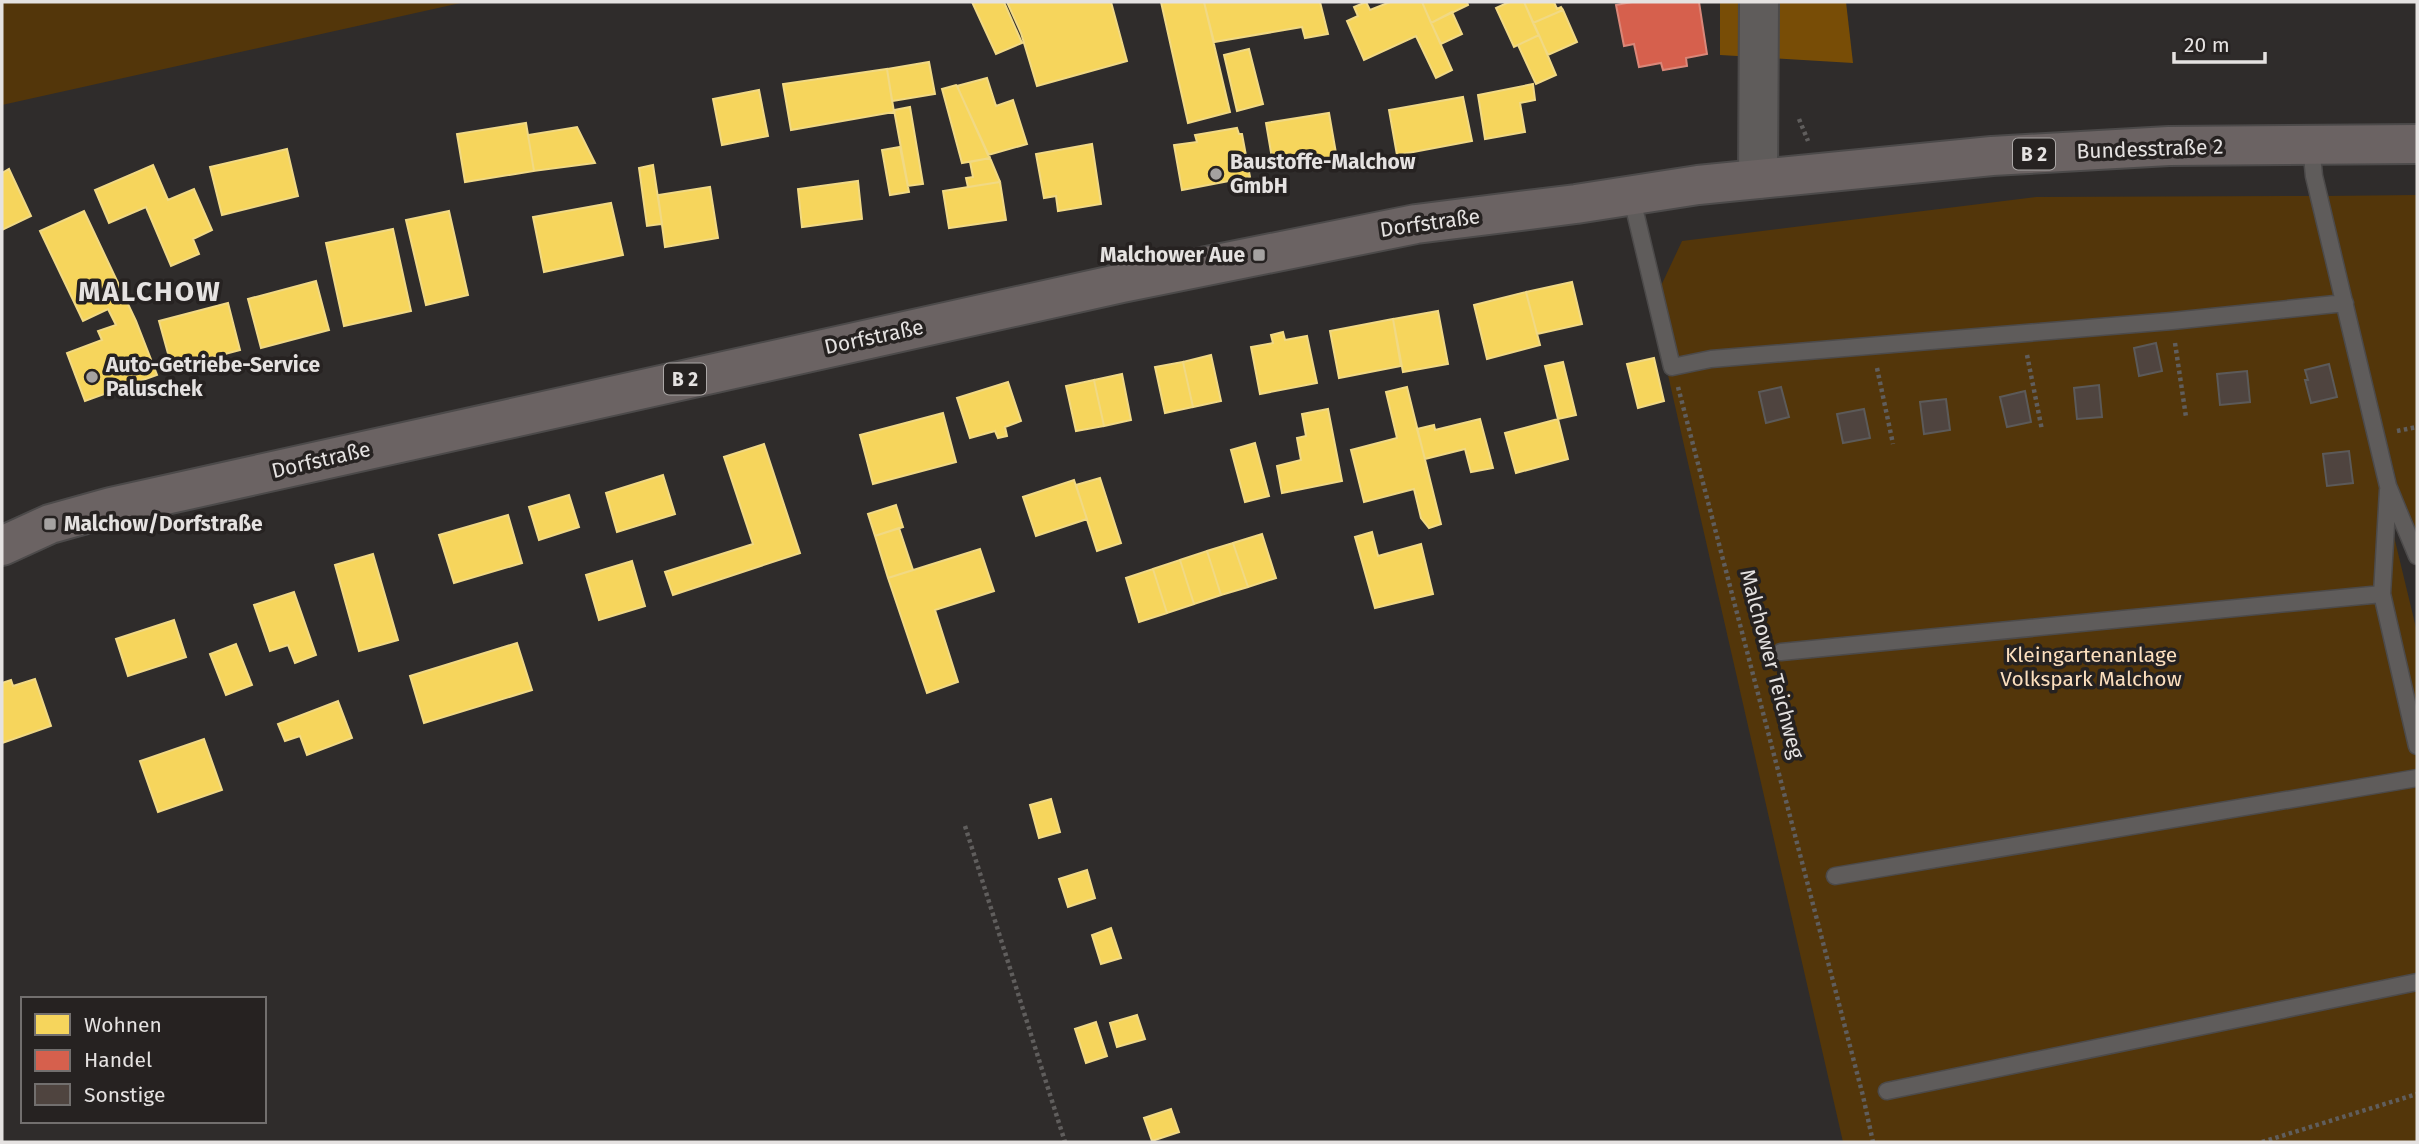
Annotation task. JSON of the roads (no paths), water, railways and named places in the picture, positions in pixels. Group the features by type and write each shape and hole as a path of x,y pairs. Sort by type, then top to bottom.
{"main road":[{"path":"1758,180 1759,2"},
{"name":"Bundesstraße 2","path":"1758,180 1992,156 2169,146 2417,144"},
{"name":"Dorfstraße","path":"2,546 50,524 111,507 1110,286 1416,224 1699,185 1758,180"}],"lane":[{"path":"2311,145 2314,176 2388,486 2417,556"},
{"path":"1631,195 1672,367 1711,359 2172,321 2345,303"},
{"path":"2388,486 2382,594 2417,746"},
{"path":"1781,652 2382,594"},
{"path":"1835,876 2417,778"},
{"path":"1887,1091 2417,982"}],"place":[{"name":"Baustoffe-Malchow GmbH","path":"1216,174"},
{"name":"Malchower Aue","path":"1259,255"},
{"name":"Auto-Getriebe-Service Paluschek","path":"92,377"},
{"name":"Malchow/Dorfstraße","path":"50,524"}],"district":[{"name":"MALCHOW","path":"150,291"}],"park label":[{"name":"Kleingartenanlage Volkspark Malchow","path":"2091,667"}]}
